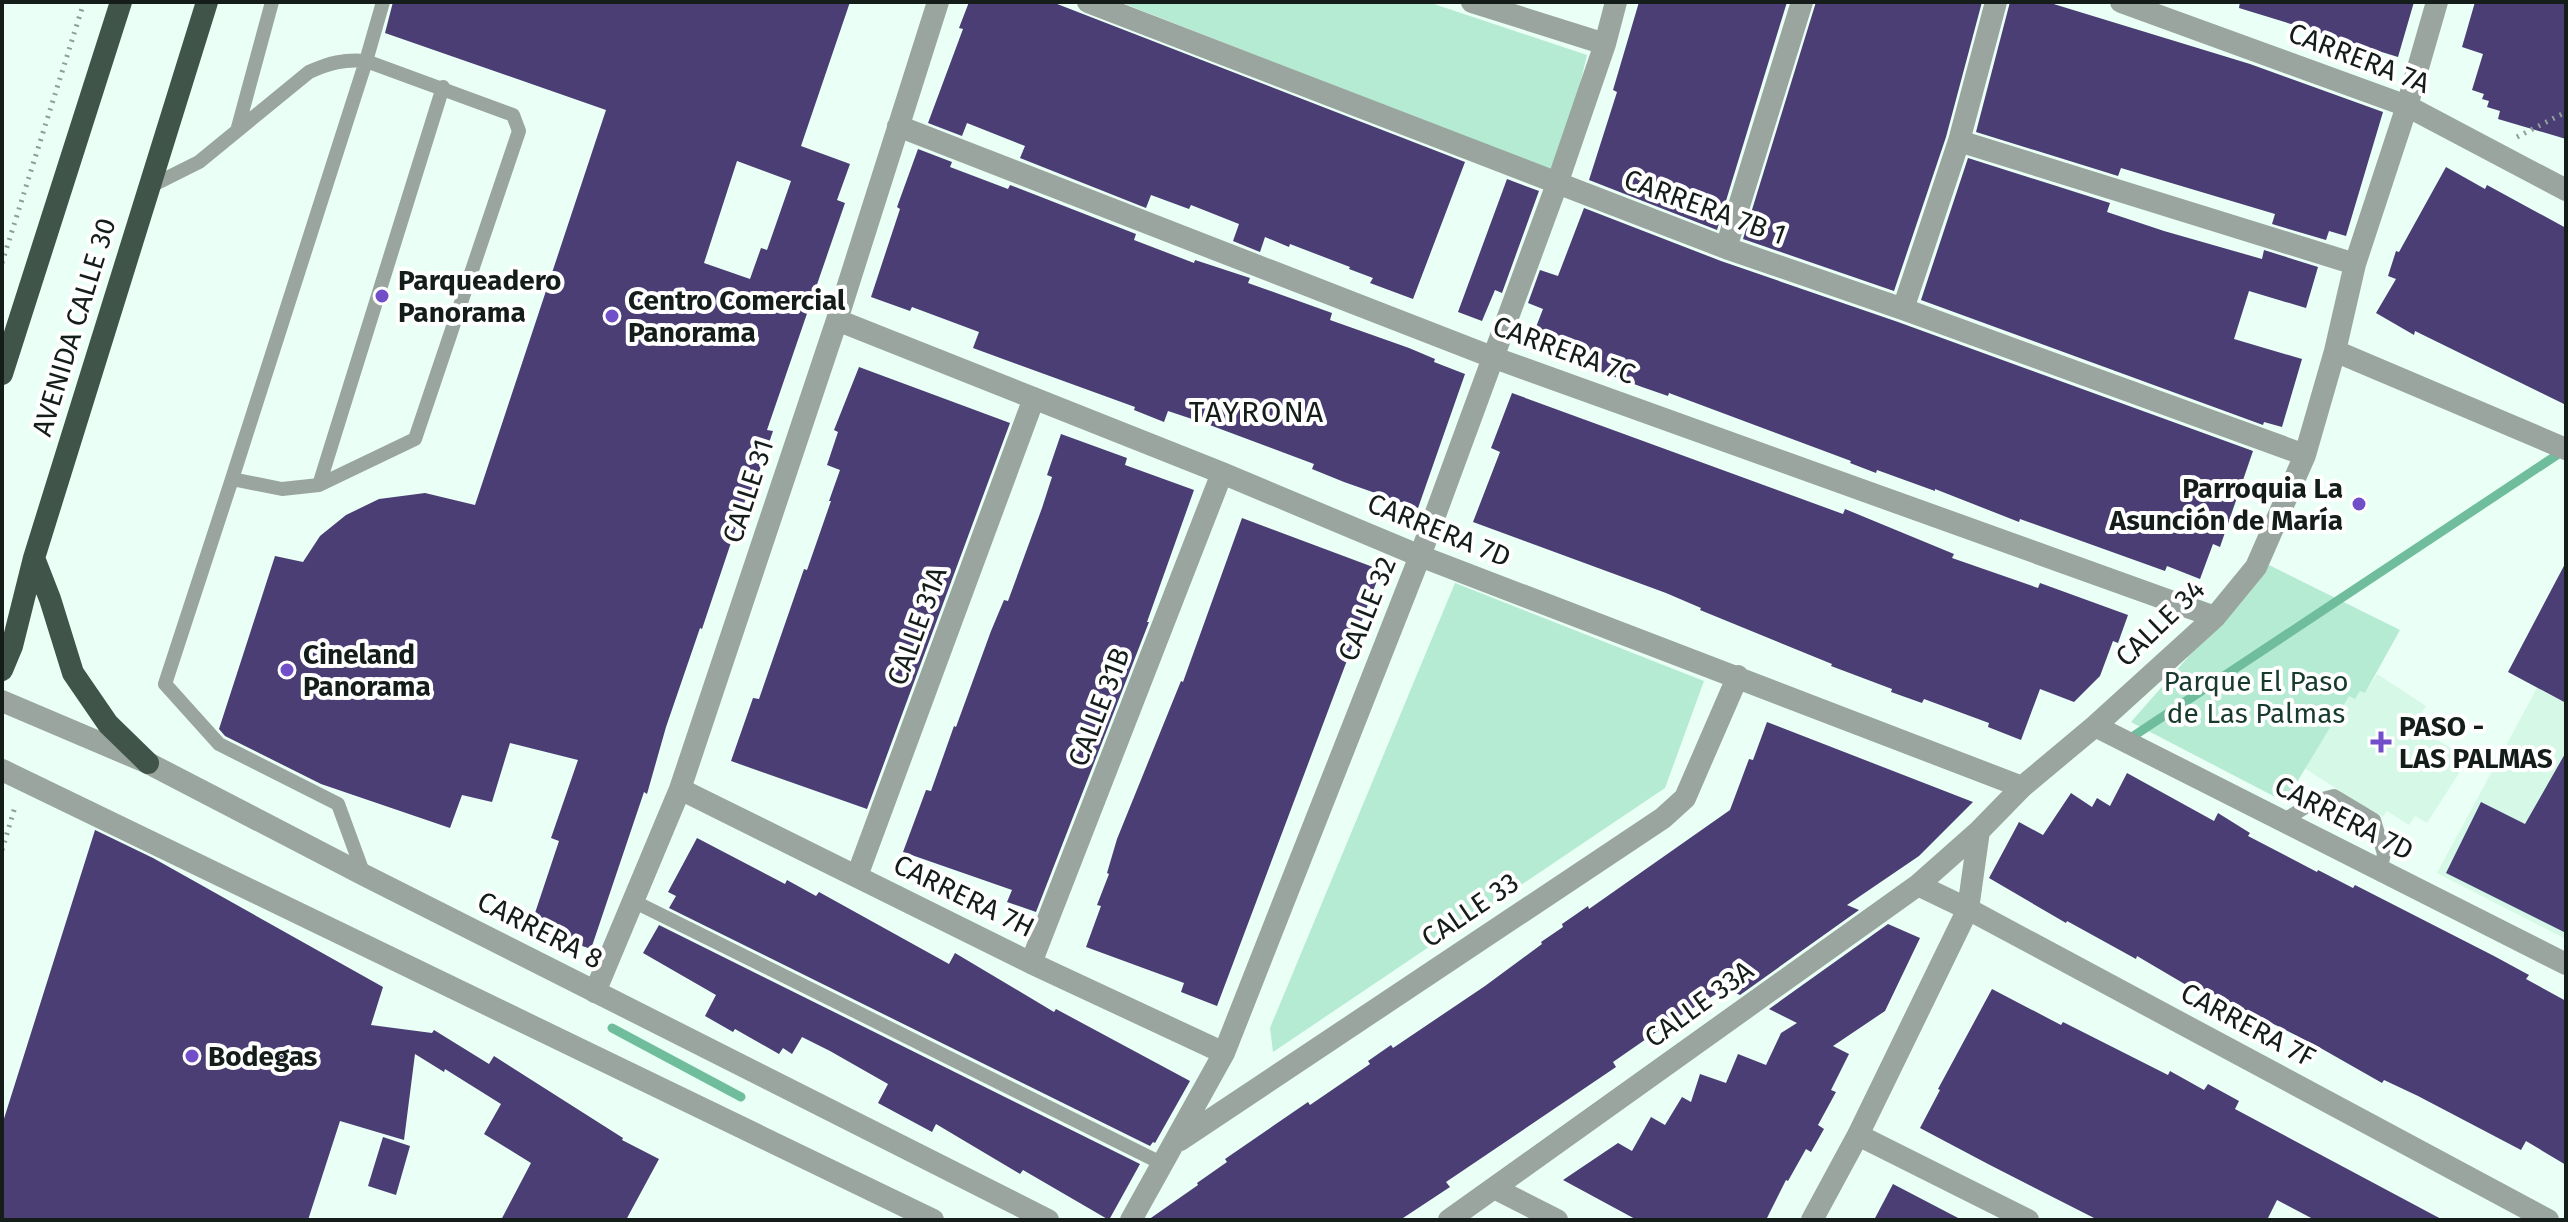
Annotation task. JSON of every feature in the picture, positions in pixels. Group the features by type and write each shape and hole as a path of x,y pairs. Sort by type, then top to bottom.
{"highway":[{"name":"AVENIDA CALLE 30","path":"2,374 121,2"},
{"name":"AVENIDA CALLE 30","path":"2,670 12,646 34,558 147,188 207,2"},
{"path":"34,558 73,673 108,724 148,763"}],"street":[{"name":"CALLE 31","path":"595,992 680,789 837,320 938,2"},
{"name":"CARRERA 7B 1","path":"1088,2 1726,248 2305,455"},
{"path":"1472,2 1605,44"},
{"name":"CALLE 32","path":"1131,1220 1224,1053 1420,556 1557,184 1605,44 1616,2"},
{"path":"1726,248 1802,2"},
{"path":"1903,309 1959,141 1996,2"},
{"name":"CARRERA 7A","path":"2121,2 2407,106 2566,190"},
{"name":"CALLE 34","path":"1979,831 2022,787 2095,726 2215,617 2256,567 2305,455 2335,351 2355,264 2407,106 2437,2"},
{"name":"CARRERA 7C","path":"898,126 1492,357 2215,617"},
{"path":"1959,141 2355,264"},
{"name":"CARRERA 7D","path":"837,320 1222,473 1420,556 2022,787"},
{"path":"2335,351 2566,449"},
{"name":"CALLE 31A","path":"857,876 1034,398"},
{"name":"CALLE 31B","path":"1031,963 1222,473"},
{"name":"CALLE 33","path":"1176,1143 1663,818 1685,798 1738,676"},
{"name":"CARRERA 8","path":"2,701 148,763 1048,1220"},
{"name":"CARRERA 7D","path":"2095,726 2566,964"},
{"path":"2,770 933,1220"},
{"name":"CARRERA 7H","path":"680,789 1031,963 1224,1053"},
{"path":"1812,1220 1858,1135 1968,909 1979,831"},
{"name":"CALLE 33A","path":"1449,1220 1918,885 1979,831"},
{"name":"CARRERA 7F","path":"1918,885 2548,1220"},
{"path":"1858,1135 2028,1220"},
{"path":"1494,1188 1557,1220"}],"lane":[{"path":"237,132 272,2"},
{"path":"364,875 338,804 219,744 165,684 383,2"},
{"path":"147,188 199,162 309,72 346,60 366,61 443,87 513,115 518,123 519,131 420,432 410,442 319,485 282,489 232,479"},
{"path":"319,485 443,87"},
{"path":"2283,821 2315,801 2334,796 2374,820 2384,854 2380,871"},
{"path":"633,901 1163,1164"}],"path":[{"path":"2,263 84,2"},
{"path":"2491,150 2566,112"},
{"path":"2,850 15,807"}],"shaded area":[{"name":"PASO - LAS PALMAS","path":"2377,674 2426,706 2414,725 2468,759 2427,823 2415,816 2409,825 2387,811 2383,817 2370,809 2360,824 2333,808 2342,792 2304,768 2349,695 2360,690 2365,693"},
{"path":"2537,688 2566,703 2566,939 2437,873"}],"green space":[{"path":"1120,2 1428,2 1587,55 1559,174"},
{"name":"Parque El Paso de Las Palmas","path":"2269,565 2400,630 2365,693 2360,691 2355,699 2349,696 2285,802 2131,722"},
{"path":"1455,583 1704,681 1665,788 1273,1052 1270,1028"}],"building":[{"name":"Centro Comercial Panorama","path":"393,2 850,2 801,146 850,164 837,200 845,203 767,430 773,431 752,493 748,492 666,727 647,794 644,792 591,949 530,928 559,841 551,838 578,760 510,743 492,802 462,795 450,828 321,784 225,736 219,729 275,556 303,562 320,536 346,515 379,499 425,493 475,505 606,110 385,33","holes":["737,161 791,181 767,250 761,248 750,279 704,263"]},
{"path":"969,2 1052,2 1465,162 1413,299 1370,283 1373,278 1350,267 1290,244 1289,247 1265,237 1260,252 1233,241 1239,224 1191,205 1189,209 1151,195 1146,208 1020,158 1025,146 967,123 962,136 928,123 963,29 959,28"},
{"path":"1639,2 1787,2 1717,230 1589,180 1617,92 1613,90"},
{"path":"1816,2 1982,2 1946,137 1894,291 1743,239"},
{"path":"2010,2 2047,2 2250,64 2383,112 2346,236 2329,231 2326,240 2272,224 2275,214 2121,168 2118,176 1976,132"},
{"path":"2240,2 2414,2 2398,57 2239,8"},
{"path":"2475,2 2566,2 2566,139 2498,119 2500,111 2487,107 2489,101 2482,99 2484,94 2472,90 2483,54 2462,47"},
{"path":"918,149 952,162 950,167 1008,189 1010,185 1136,234 1134,240 1194,263 1195,260 1250,278 1248,283 1332,313 1330,320 1409,348 1465,374 1418,508 1344,482 1312,469 1314,464 1207,424 1168,411 1164,422 1134,410 1135,407 973,348 979,332 912,307 910,311 871,297 900,209 897,207"},
{"path":"1968,158 2110,203 2107,212 2164,231 2262,259 2264,250 2318,267 2306,308 2249,291 2234,339 2302,359 2282,427 2264,422 2263,425 1921,300"},
{"path":"2446,167 2485,189 2487,185 2566,228 2566,405 2415,331 2414,335 2376,313 2396,279 2388,276 2396,251 2399,252"},
{"path":"1507,179 1539,191 1502,293 1495,290 1482,321 1458,312"},
{"path":"1584,208 1721,261 2253,451 2220,547 2213,544 2200,579 2167,566 2165,571 2020,519 2019,522 1935,489 1877,470 1876,473 1669,393 1668,396 1529,345 1543,309 1528,303 1540,270 1558,276"},
{"path":"859,367 1010,423 867,809 731,761 753,698 759,699 831,501 840,470 827,465 838,432 834,430"},
{"path":"1512,393 1843,514 1845,509 1954,554 1952,558 2038,588 2040,583 2128,615 2118,643 2113,641 2100,676 2074,702 2040,689 2021,740 1988,727 1989,723 1924,699 1922,703 1891,692 1892,689 1831,666 1666,593 1473,522 1500,452 1491,448"},
{"path":"1061,434 1127,458 1125,465 1194,490 1149,622 1036,912 1007,902 1012,890 903,852 926,790 931,791 991,631 1004,600 1008,601 1052,477 1047,475"},
{"path":"1242,518 1381,570 1217,1006 1181,992 1184,983 1086,947 1101,906 1097,905 1109,874 1117,839 1183,682"},
{"path":"2566,562 2566,703 2508,672"},
{"path":"1767,722 1973,802 1919,856 1847,905 1859,910 1740,995 1726,988 1675,1019 1613,1062 1616,1067 1446,1182 1450,1187 1400,1220 1148,1220 1198,1185 1227,1162 1225,1159 1370,1064 1368,1061 1391,1045 1393,1048 1485,986 1542,944 1563,927 1562,924 1588,906 1589,909 1730,810"},
{"path":"2566,752 2566,933 2446,873 2481,802 2525,824"},
{"path":"2127,773 2214,821 2218,813 2250,833 2248,836 2317,872 2353,888 2355,885 2494,956 2529,975 2526,979 2566,1001 2566,1165 2526,1141 2521,1150 2418,1096 2384,1080 2382,1083 2208,991 2205,996 2137,956 2136,959 2066,923 1989,878 2019,822 2043,835 2071,793 2092,807 2097,798 2110,806"},
{"name":"Bodegas","path":"95,830 153,858 383,987 371,1025 432,1033 434,1030 489,1064 494,1056 622,1140 659,1159 626,1220 501,1220 531,1163 484,1134 501,1104 415,1054 404,1140 340,1121 308,1220 2,1220 2,1125"},
{"path":"697,838 785,884 787,880 816,896 819,892 949,964 955,953 1054,1012 1056,1009 1190,1081 1155,1143 1150,1146 669,908 676,896 668,892"},
{"path":"1888,924 1920,938 1885,1011 1833,1046 1849,1054 1831,1090 1836,1092 1818,1125 1824,1129 1811,1152 1806,1149 1786,1180 1766,1220 1637,1220 1563,1180 1618,1143 1632,1151 1651,1117 1665,1125 1682,1097 1691,1102 1700,1074 1726,1083 1738,1054 1766,1065 1781,1033 1797,1023 1769,1009"},
{"path":"659,925 1140,1164 1109,1220 1023,1170 1020,1174 936,1124 932,1132 878,1103 888,1084 830,1051 802,1037 792,1054 783,1048 779,1054 705,1016 716,995 643,953"},
{"path":"1992,989 2168,1075 2170,1071 2204,1090 2208,1084 2239,1101 2235,1109 2443,1220 2315,1220 2277,1200 2267,1220 2098,1220 1988,1164 1920,1128"},
{"path":"383,1137 410,1146 396,1195 368,1186"},
{"path":"1893,1184 1962,1220 1874,1220"}],"waterway":[{"path":"2129,739 2563,451"},
{"path":"612,1028 741,1097"}],"place":[{"name":"Parqueadero Panorama","path":"382,296"},
{"name":"Centro Comercial Panorama","path":"612,316"},
{"name":"Parroquia La Asunción de María","path":"2359,504"},
{"name":"Cineland Panorama","path":"287,670"},
{"name":"PASO - LAS PALMAS","path":"2381,742"},
{"name":"Bodegas","path":"192,1056"}],"district":[{"name":"TAYRONA","path":"1257,412"}]}
